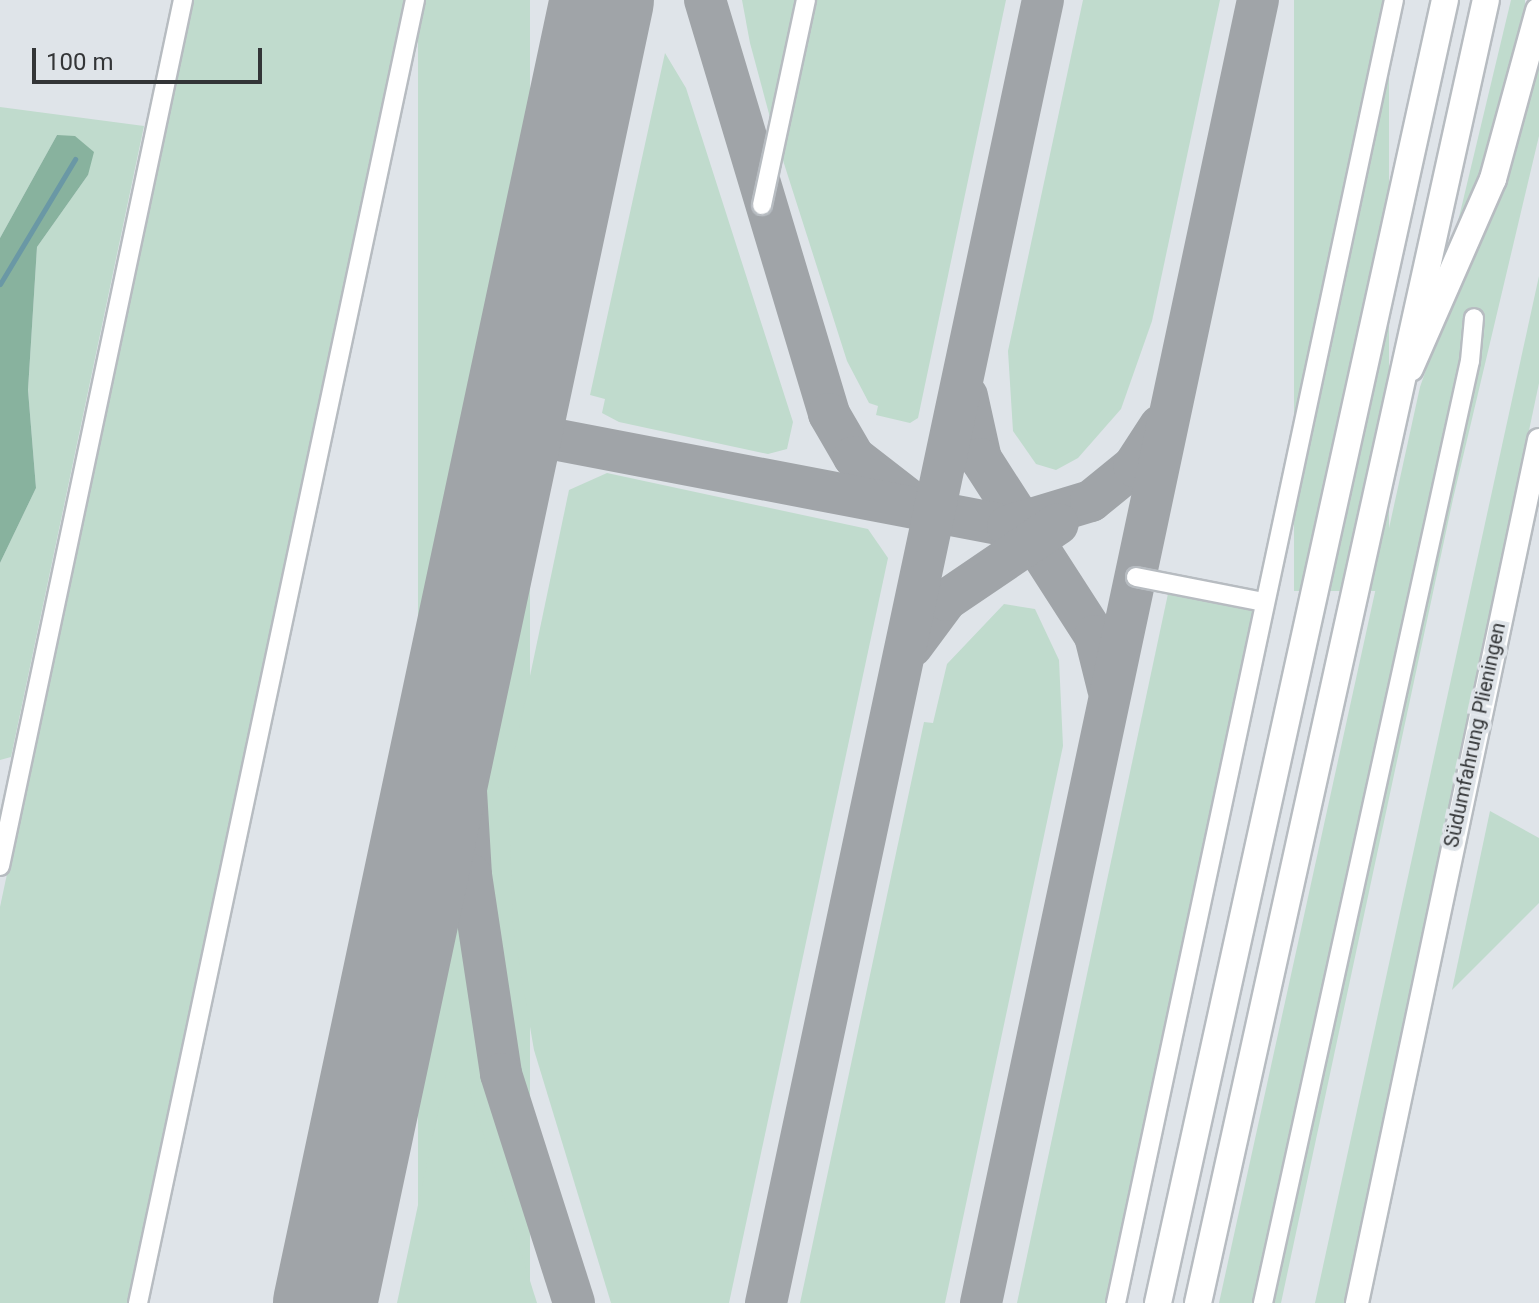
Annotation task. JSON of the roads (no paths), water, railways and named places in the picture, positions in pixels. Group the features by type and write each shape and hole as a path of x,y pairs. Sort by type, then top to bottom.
{"highway":[{"path":"1158,1303 1445,0"},
{"path":"1198,1303 1392,403 1486,0"},
{"path":"1392,403 1493,179 1539,11"}],"main road":[{"name":"Südumfahrung Plieningen","path":"1357,1303 1539,440"}],"lane":[{"path":"0,866 7,801 183,0"},
{"path":"138,1303 415,0"},
{"path":"762,205 806,0"},
{"path":"1116,1303 1394,0"},
{"path":"1263,1303 1470,361 1474,318"},
{"path":"1136,577 1264,602"}],"waterway":[{"path":"0,284 75,159"}]}
